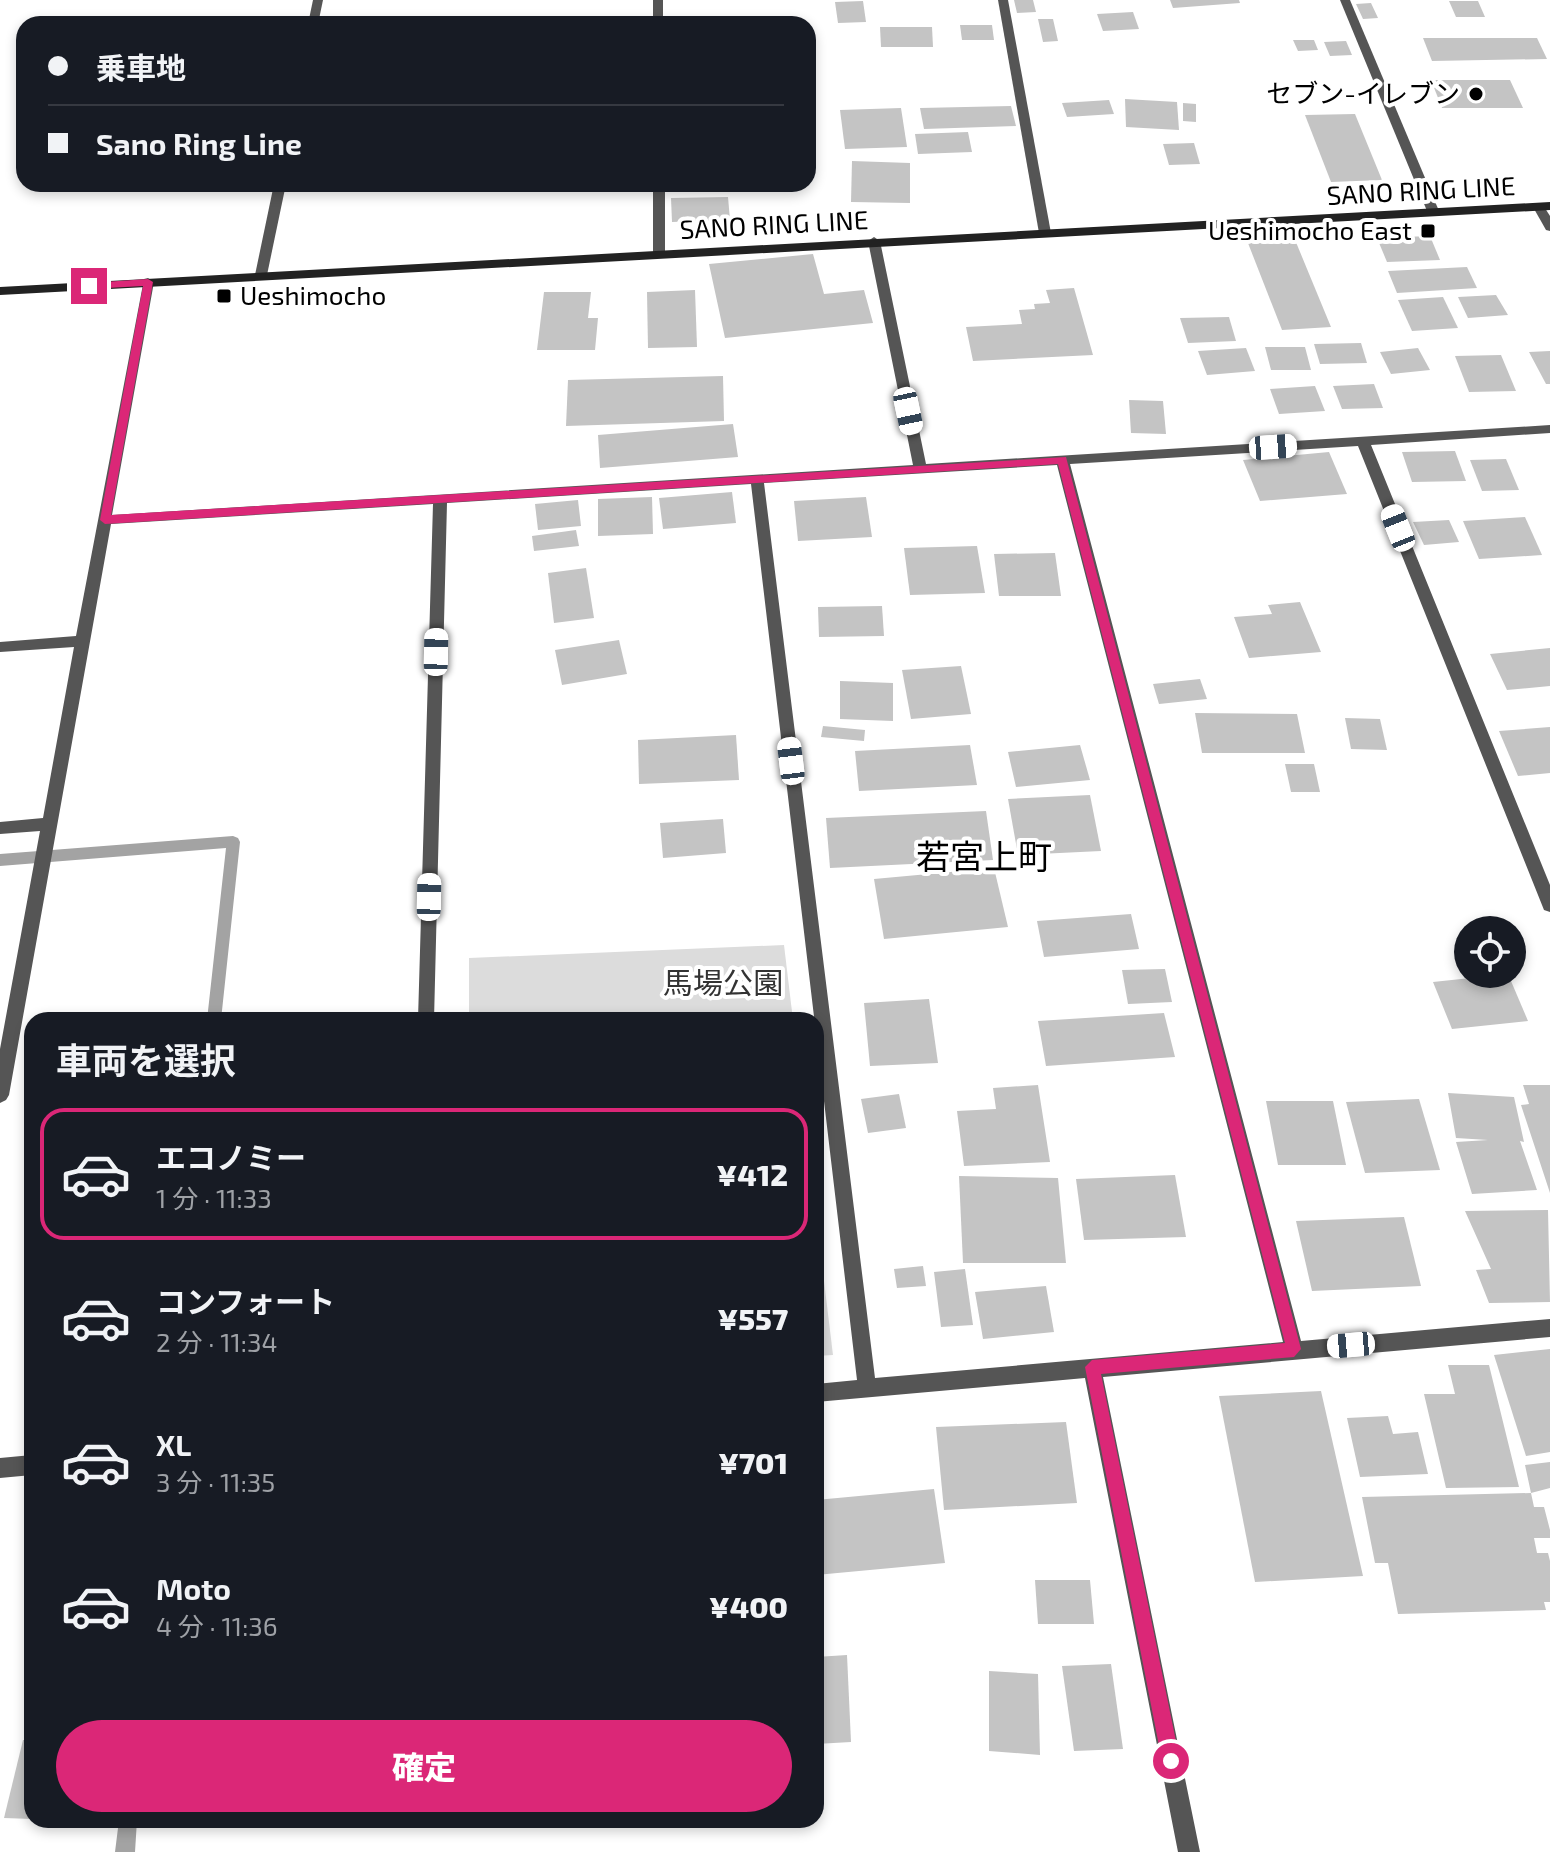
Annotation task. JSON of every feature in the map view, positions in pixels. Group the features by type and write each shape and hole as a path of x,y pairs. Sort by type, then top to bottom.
{"main road":[{"name":"SANO RING LINE","path":"0,291 1545,206"}],"street":[{"path":"1003,0 1045,233"},
{"path":"1345,0 1433,211"},
{"path":"261,275 278,192"},
{"path":"659,192 659,254"},
{"path":"1545,206 1550,227"},
{"path":"874,241 920,468"},
{"path":"0,1095 148,282"},
{"path":"105,520 1550,429"},
{"path":"1363,441 1550,905"},
{"path":"1062,460 1294,1349"},
{"path":"757,479 821,1012"},
{"path":"426,1012 440,499"},
{"path":"0,647 83,641"},
{"path":"0,828 50,824"},
{"path":"824,1033 867,1388"},
{"path":"824,1392 1550,1328"},
{"path":"1092,1367 1189,1852"},
{"path":"0,1468 24,1466"}],"green space":[{"name":"馬場公園","path":"784,945 792,1012 469,1012 469,958"},
{"path":"824,1281 833,1355 824,1356"}],"building":[{"path":"1014,0 1033,0 1036,12 1017,13"},
{"path":"1170,0 1239,0 1240,3 1173,8"},
{"path":"863,1 866,22 838,23 835,2"},
{"path":"1449,1 1478,1 1485,17 1456,17"},
{"path":"1371,3 1378,18 1363,19 1356,4"},
{"path":"1133,12 1139,29 1103,31 1097,14"},
{"path":"1038,19 1053,19 1058,41 1043,42"},
{"path":"960,25 992,25 994,40 962,40"},
{"path":"880,27 932,27 933,47 881,47"},
{"path":"1423,38 1537,38 1547,59 1432,61"},
{"path":"1293,40 1314,40 1318,50 1298,51"},
{"path":"1346,41 1352,55 1330,56 1324,42"},
{"name":"セブン-イレブン","path":"1431,80 1510,80 1523,108 1442,108"},
{"path":"1125,99 1177,102 1179,130 1126,127"},
{"path":"1109,100 1114,114 1067,117 1062,103"},
{"path":"1183,103 1196,104 1196,122 1183,121"},
{"path":"1011,106 1016,126 924,129 920,108"},
{"path":"901,108 907,147 845,149 840,110"},
{"path":"1355,114 1382,180 1331,182 1305,115"},
{"path":"968,132 972,152 918,154 915,134"},
{"path":"1194,143 1200,164 1169,165 1163,144"},
{"path":"852,161 910,163 910,203 851,202"},
{"path":"728,197 730,220 672,222 671,198"},
{"path":"1293,235 1331,327 1282,330 1246,238"},
{"path":"1430,236 1440,260 1387,262 1377,238"},
{"path":"813,254 824,294 864,290 873,323 725,338 709,264"},
{"path":"1467,267 1477,288 1397,293 1388,271"},
{"path":"1074,288 1093,355 973,361 966,327 1022,324 1019,310 1035,309 1034,304 1050,303 1046,290"},
{"path":"695,290 697,347 648,348 647,292"},
{"path":"544,292 591,292 588,318 598,318 595,350 537,350"},
{"path":"1496,295 1508,315 1468,318 1458,297"},
{"path":"1443,297 1458,328 1412,331 1398,300"},
{"path":"1229,317 1236,341 1188,343 1180,318"},
{"path":"1361,343 1367,363 1320,364 1314,344"},
{"path":"1265,347 1305,347 1311,370 1271,370"},
{"path":"1246,348 1255,371 1207,375 1198,351"},
{"path":"1418,348 1430,370 1391,374 1380,352"},
{"path":"1550,351 1550,384 1546,384 1529,352"},
{"path":"1501,355 1516,391 1469,392 1455,356"},
{"path":"723,376 724,421 566,426 568,380"},
{"path":"1374,384 1383,408 1342,409 1333,386"},
{"path":"1315,386 1325,411 1279,414 1270,389"},
{"path":"1129,400 1163,401 1166,434 1131,433"},
{"path":"733,424 738,457 600,468 598,435"},
{"path":"1455,451 1466,481 1412,482 1402,452"},
{"path":"1329,452 1347,494 1260,501 1243,460"},
{"path":"1506,459 1519,490 1482,491 1470,460"},
{"path":"732,492 736,523 663,529 659,498"},
{"path":"652,497 653,534 598,536 598,499"},
{"path":"866,497 872,537 798,541 794,501"},
{"path":"578,500 581,526 538,530 535,504"},
{"path":"1525,517 1542,555 1479,559 1463,521"},
{"path":"1449,520 1459,542 1424,545 1413,522"},
{"path":"576,530 579,546 534,551 532,536"},
{"path":"977,546 985,593 910,595 904,548"},
{"path":"1055,553 1061,596 999,596 994,554"},
{"path":"586,568 594,618 554,623 548,573"},
{"path":"1300,602 1321,652 1249,658 1234,617 1272,614 1268,605"},
{"path":"882,606 884,636 819,637 818,607"},
{"path":"619,640 627,674 562,685 555,650"},
{"path":"1550,648 1550,686 1507,690 1490,654"},
{"path":"961,666 971,714 911,719 902,670"},
{"path":"1200,679 1207,699 1159,704 1153,684"},
{"path":"840,681 893,683 893,721 840,719"},
{"path":"1195,713 1297,714 1305,753 1202,753"},
{"path":"1345,718 1380,719 1387,750 1351,749"},
{"path":"823,726 865,730 864,741 821,737"},
{"path":"1550,727 1550,773 1518,776 1499,731"},
{"path":"736,735 739,780 639,784 638,740"},
{"path":"970,745 977,785 859,791 855,751"},
{"path":"1080,745 1090,780 1016,787 1008,752"},
{"path":"1285,764 1314,764 1320,792 1291,792"},
{"path":"1090,795 1101,851 1018,855 1008,799"},
{"path":"986,811 993,860 830,868 826,818"},
{"path":"723,819 726,853 663,858 660,823"},
{"path":"994,868 1008,927 884,939 874,879"},
{"path":"1131,914 1139,949 1044,957 1037,921"},
{"path":"1165,969 1172,1002 1128,1004 1122,970"},
{"path":"1454,980 1454,988 1514,988 1528,1021 1452,1029 1433,982"},
{"path":"929,999 938,1063 870,1066 864,1003"},
{"path":"1164,1013 1175,1057 1046,1066 1038,1021"},
{"path":"1038,1085 1050,1162 964,1166 957,1111 996,1109 993,1088"},
{"path":"1523,1085 1550,1085 1550,1193 1521,1105 1529,1104"},
{"path":"1448,1093 1514,1097 1524,1142 1520,1141 1537,1190 1472,1194 1456,1142 1488,1140 1456,1138"},
{"path":"899,1094 906,1128 868,1133 861,1099"},
{"path":"1419,1099 1440,1170 1365,1173 1346,1102"},
{"path":"1266,1101 1333,1101 1346,1165 1278,1165"},
{"path":"1175,1175 1186,1237 1084,1240 1076,1179"},
{"path":"959,1176 1058,1178 1066,1263 963,1263"},
{"path":"1548,1210 1550,1302 1489,1303 1476,1270 1491,1269 1465,1211"},
{"path":"1404,1217 1421,1286 1312,1291 1296,1221"},
{"path":"923,1266 926,1286 897,1288 894,1269"},
{"path":"965,1269 973,1325 941,1327 934,1272"},
{"path":"1046,1286 1054,1332 983,1339 975,1292"},
{"path":"1550,1349 1550,1452 1526,1456 1494,1355"},
{"path":"1448,1365 1489,1365 1519,1487 1446,1488 1424,1394 1455,1394"},
{"path":"1321,1391 1363,1576 1255,1582 1219,1396"},
{"path":"1388,1416 1393,1434 1418,1432 1428,1474 1360,1477 1347,1418"},
{"path":"1066,1422 1077,1503 944,1510 936,1427"},
{"path":"1550,1462 1550,1488 1531,1493 1525,1465"},
{"path":"934,1489 945,1563 824,1574 824,1499"},
{"path":"1531,1493 1534,1507 1544,1507 1550,1530 1550,1538 1534,1538 1537,1553 1548,1553 1550,1561 1550,1602 1544,1602 1546,1610 1398,1614 1388,1563 1375,1563 1362,1497"},
{"path":"1035,1580 1090,1580 1094,1624 1038,1624"},
{"path":"847,1655 851,1742 824,1744 824,1656"},
{"path":"1111,1664 1123,1749 1074,1751 1062,1666"},
{"path":"989,1671 1038,1674 1040,1755 989,1751"},
{"path":"23,1740 24,1740 24,1819 4,1818"}],"waterway":[{"path":"0,860 233,842 215,1012"},
{"path":"125,1852 127,1828"}],"place":[{"name":"セブン-イレブン","path":"1476,94"},
{"name":"Ueshimocho East","path":"1428,231"},
{"name":"Ueshimocho","path":"224,296"}],"district":[{"name":"若宮上町","path":"984,857"}],"route":[{"path":"89,286 148,282 105,520 1062,460 1294,1349 1092,1367 1171,1761"}]}
